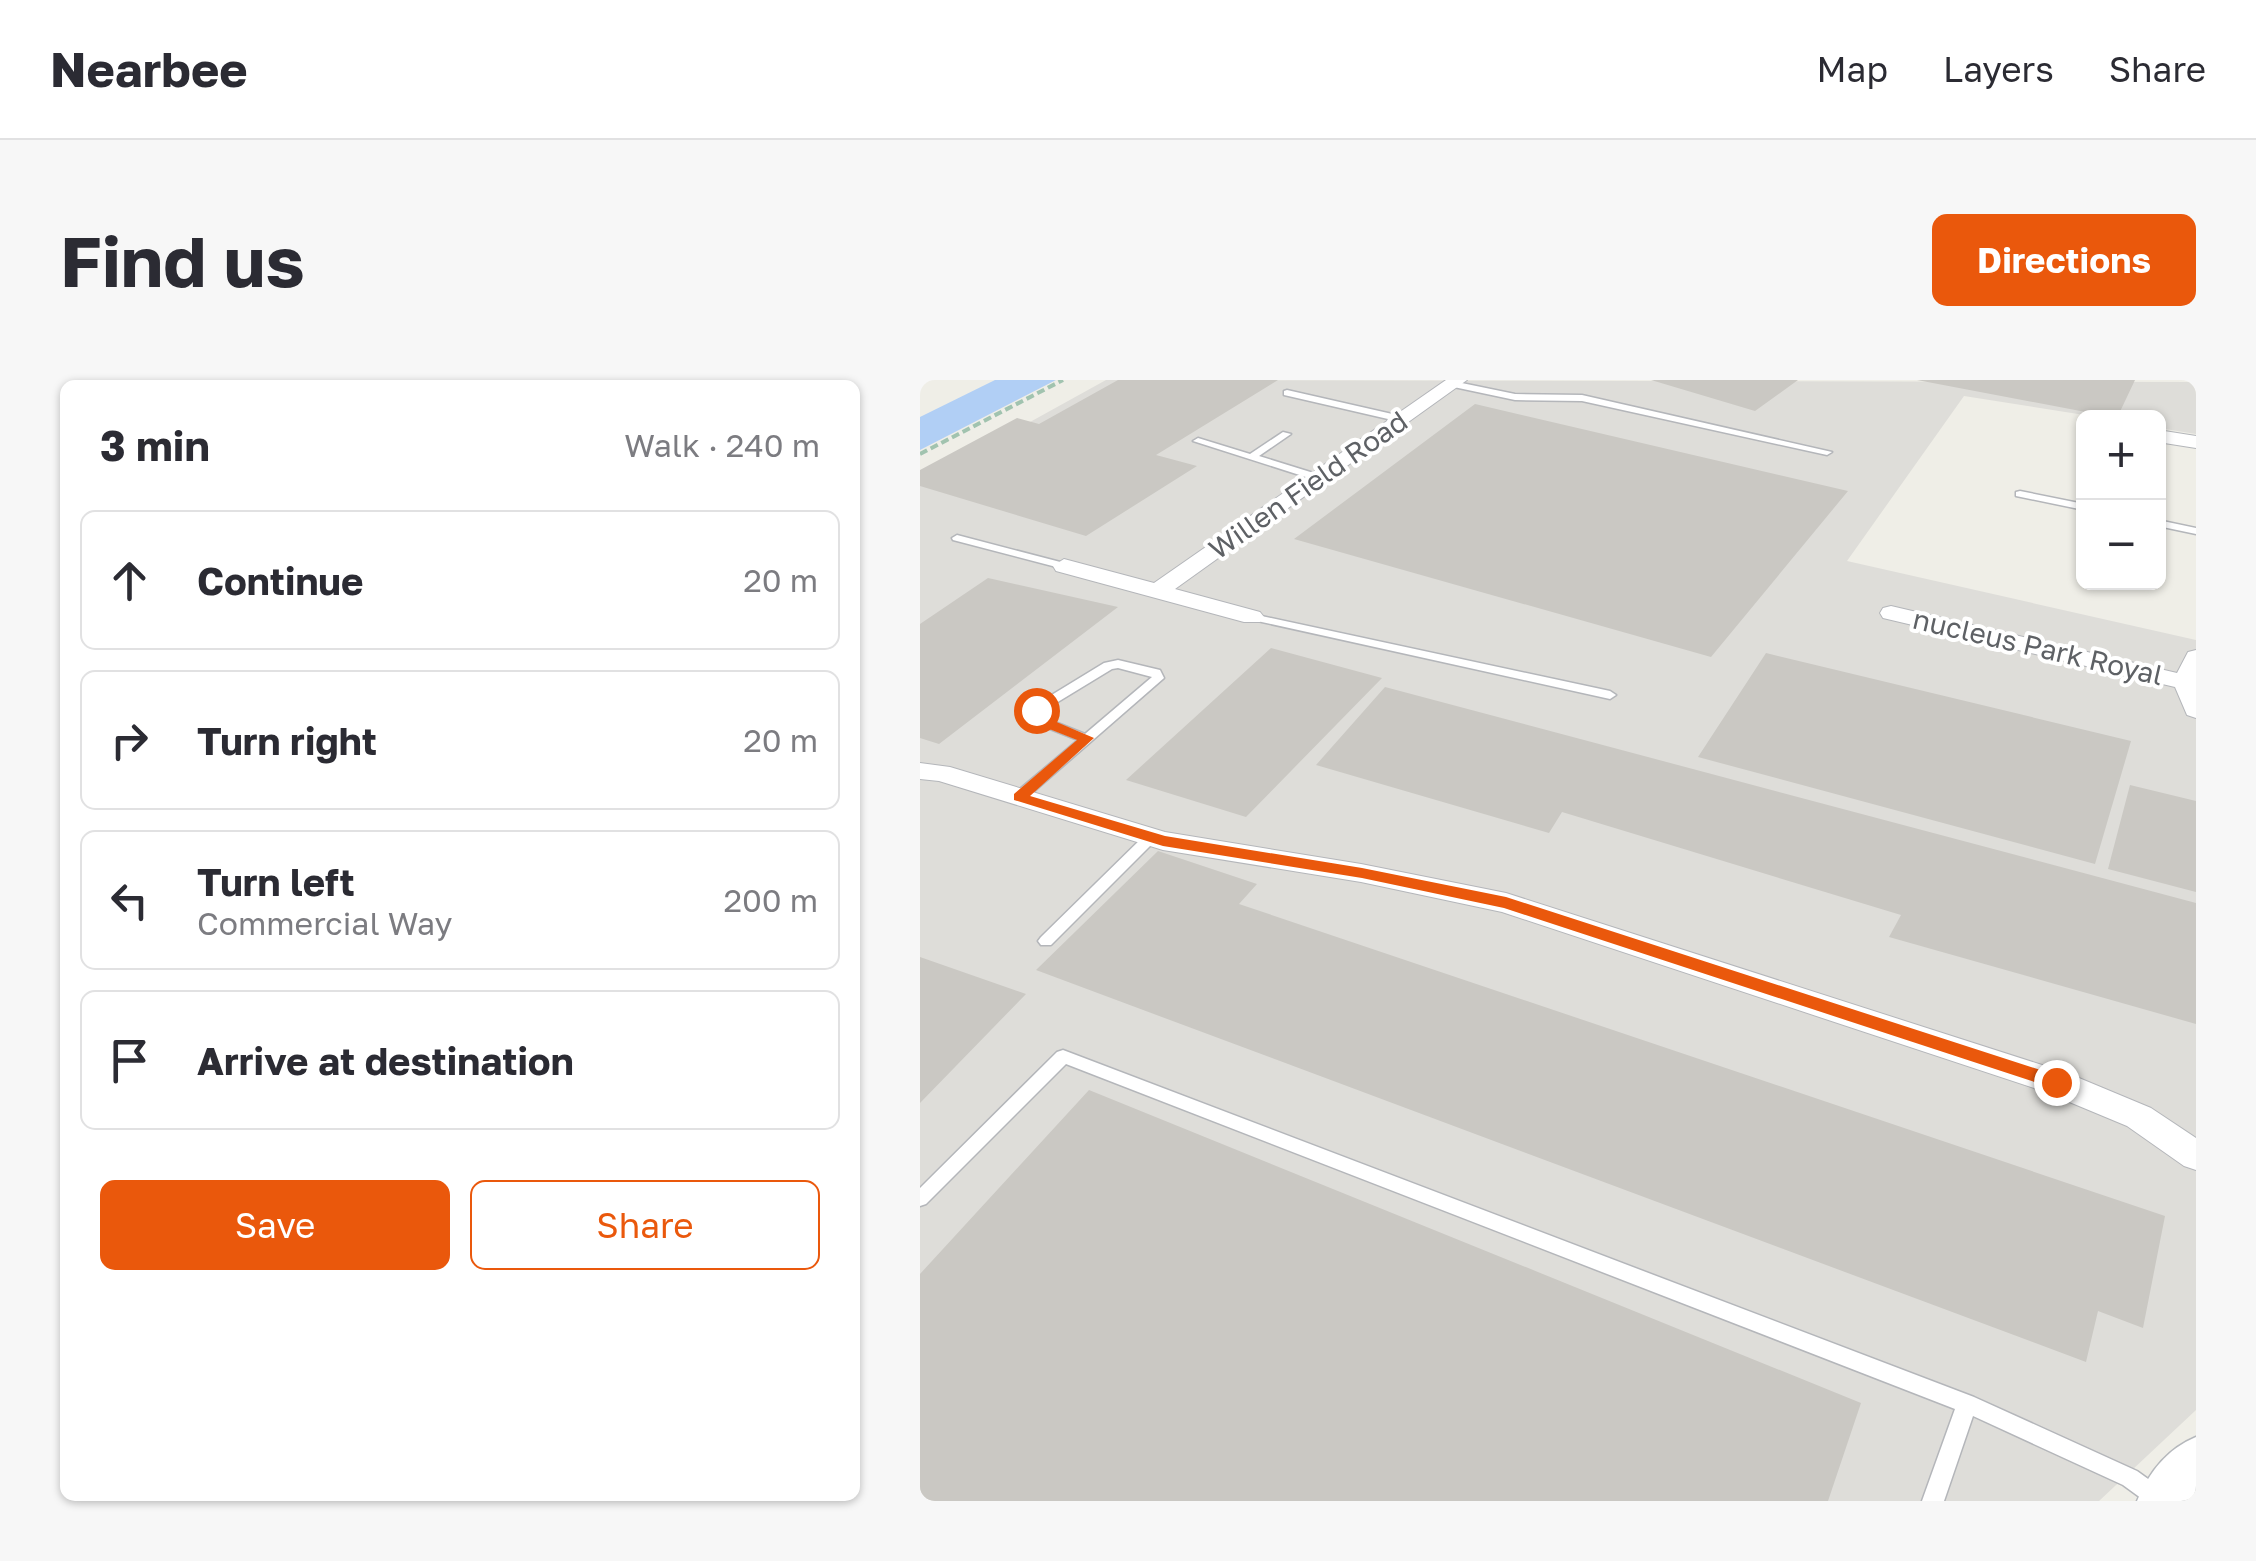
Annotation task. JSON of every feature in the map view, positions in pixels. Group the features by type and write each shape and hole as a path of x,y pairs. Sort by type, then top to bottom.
{"street":[{"name":"Willen Field Road","path":"1159,590 1455,382"},
{"path":"2166,437 2196,442"},
{"name":"Willen Field Road","path":"1064,566 1252,616"},
{"name":"nucleus Park Royal","path":"1891,612 2185,682"},
{"name":"nucleus Park Royal","path":"2196,657 2185,682 2196,710"},
{"path":"920,771 941,773 1150,837 1506,903 2056,1082 2139,1117 2196,1156"},
{"path":"2165,1501 2196,1465"}],"lane":[{"path":"1455,382 1515,396 1582,398 1827,452"},
{"path":"1287,393 1401,420"},
{"path":"1254,456 1286,434"},
{"path":"1198,441 1316,477"},
{"path":"2020,494 2076,505"},
{"path":"2166,525 2196,531"},
{"path":"957,538 1064,566"},
{"path":"1252,616 1610,695"},
{"path":"1019,797 1158,678 1156,673 1118,664 1108,666 1036,710 1039,720 1087,738"},
{"path":"1046,940 1150,837"},
{"path":"920,1198 1063,1056 1968,1404 2130,1478 2165,1501"},
{"path":"1933,1501 1968,1404"}],"path":[{"path":"920,454 1063,380"}],"shaded area":[{"path":"1106,380 2196,382 2196,434 2166,429 2166,410 2076,410 2076,414 1964,396 1847,561 2196,640 2196,1410 2099,1501 920,1501 920,483"}],"water":[{"path":"995,380 1056,380 920,450 920,417"}],"building":[{"path":"1118,380 1278,380 1156,455 1197,466 1086,536 920,486 920,470 1017,418 1039,424"},
{"path":"1651,380 1798,380 1755,411"},
{"path":"1917,380 2135,380 2121,410 2076,410"},
{"path":"1475,404 1848,491 1711,657 1294,539"},
{"path":"988,578 1118,607 939,744 920,738 920,624"},
{"path":"1271,648 1382,678 1246,817 1126,780"},
{"path":"1766,653 2131,741 2095,864 1698,757"},
{"path":"1385,687 2196,903 2196,1024 1889,937 1901,915 1562,812 1549,833 1316,765"},
{"path":"2130,785 2196,801 2196,892 2108,869"},
{"path":"1158,851 1257,884 1239,904 2165,1216 2143,1328 2098,1311 2086,1362 1036,970"},
{"path":"920,957 1026,994 920,1103"},
{"path":"1089,1090 1861,1403 1828,1501 920,1501 920,1274"}],"route":[{"path":"1036,710 1039,720 1087,738 1019,797 1163,841 1362,873 1506,903 2056,1082"}]}
